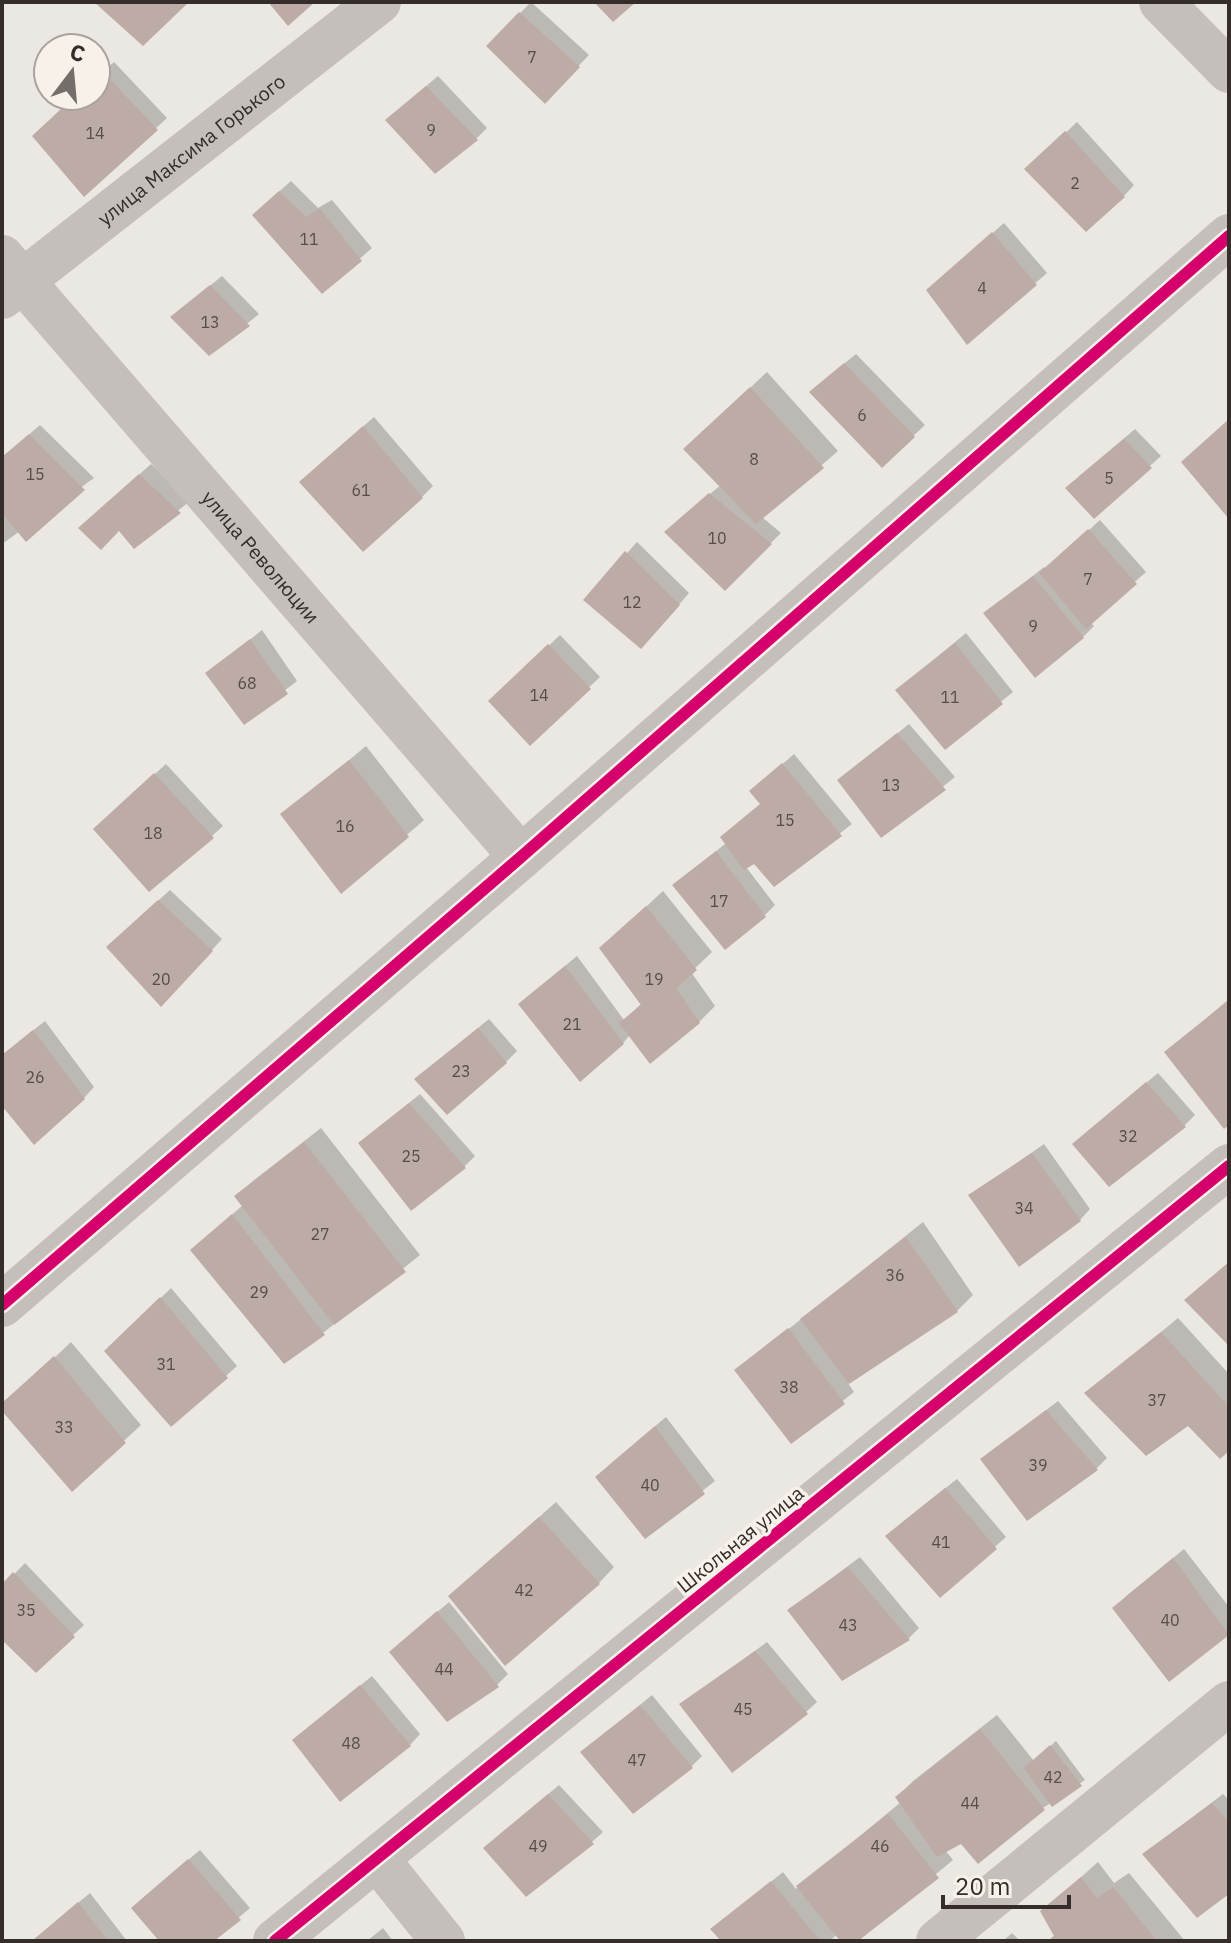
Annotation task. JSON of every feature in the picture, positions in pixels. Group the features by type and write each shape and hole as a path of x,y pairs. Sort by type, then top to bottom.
{"street":[{"name":"улица Максима Горького","path":"9,278 379,2"},
{"path":"1161,2 1229,71"},
{"path":"2,1305 521,857 1229,236"},
{"name":"улица Революции","path":"9,278 521,857"},
{"name":"Школьная улица","path":"275,1941 1229,1166"},
{"path":"938,1941 1229,1703"},
{"path":"378,1860 443,1941"}],"building":[{"path":"94,2 189,2 143,46"},
{"path":"268,2 315,2 288,26"},
{"path":"594,2 636,2 613,22"},
{"path":"519,12 580,67 545,104 486,46"},
{"path":"112,82 158,130 84,197 32,136 58,112 112,112"},
{"path":"426,86 478,140 435,174 385,120"},
{"path":"1065,131 1125,197 1086,232 1024,169"},
{"path":"279,191 306,217 320,209 362,261 322,294 252,215"},
{"path":"992,232 1037,285 967,345 926,290"},
{"path":"210,285 250,326 209,356 170,317"},
{"path":"844,363 915,437 882,468 809,392"},
{"path":"750,387 824,468 756,524 683,449"},
{"path":"1229,419 1229,519 1181,462"},
{"path":"363,426 423,498 363,552 299,482"},
{"path":"29,434 85,490 26,542 2,513 2,457"},
{"path":"1124,439 1152,468 1094,519 1065,488"},
{"path":"139,474 181,513 134,549 119,531 101,550 78,528"},
{"path":"709,493 772,544 725,591 664,532"},
{"path":"1088,529 1137,584 1086,629 1039,573"},
{"path":"625,551 680,605 641,649 583,600"},
{"path":"1033,576 1084,638 1035,678 983,613"},
{"path":"250,639 288,694 244,725 205,673"},
{"path":"955,643 1003,704 945,750 895,690"},
{"path":"548,644 591,689 530,746 488,701"},
{"path":"897,733 946,790 881,838 837,780"},
{"path":"349,760 409,837 341,894 280,814"},
{"path":"782,763 842,836 774,887 754,864 744,870 720,837 760,804 749,791"},
{"path":"154,773 214,838 149,892 93,829"},
{"path":"716,851 766,917 725,950 672,885"},
{"path":"158,900 213,951 161,1007 106,947"},
{"path":"646,906 697,970 676,988 700,1023 650,1064 619,1023 641,1005 599,948"},
{"path":"565,966 624,1044 580,1082 518,1004"},
{"path":"1229,1000 1229,1125 1224,1129 1164,1052"},
{"path":"478,1028 507,1063 447,1115 414,1079"},
{"path":"33,1030 85,1099 34,1145 2,1106 2,1055"},
{"path":"1146,1082 1186,1127 1109,1187 1072,1144"},
{"path":"409,1103 466,1168 411,1211 358,1143"},
{"path":"304,1142 406,1272 334,1325 234,1196"},
{"path":"1032,1153 1081,1221 1019,1267 968,1195"},
{"path":"232,1214 325,1335 284,1364 190,1250"},
{"path":"906,1237 958,1312 849,1384 800,1319"},
{"path":"1229,1262 1229,1346 1184,1300"},
{"path":"160,1297 228,1378 171,1427 104,1351"},
{"path":"788,1328 845,1404 791,1444 734,1370"},
{"path":"1161,1332 1229,1407 1229,1451 1220,1459 1188,1426 1146,1456 1084,1393"},
{"path":"54,1356 126,1443 72,1492 2,1411 2,1403"},
{"path":"1046,1410 1098,1470 1027,1521 980,1459"},
{"path":"655,1426 705,1494 645,1539 595,1477"},
{"path":"945,1488 997,1549 940,1598 885,1536"},
{"path":"539,1517 600,1584 505,1666 448,1596"},
{"path":"1173,1558 1229,1635 1169,1682 1112,1608"},
{"path":"848,1567 910,1640 842,1681 787,1610"},
{"path":"13,1572 75,1637 36,1673 2,1640 2,1584"},
{"path":"437,1611 499,1687 447,1722 389,1652"},
{"path":"755,1651 808,1714 732,1773 679,1704"},
{"path":"360,1685 411,1746 340,1802 292,1740"},
{"path":"640,1705 693,1768 633,1814 580,1752"},
{"path":"980,1729 1045,1810 978,1864 961,1844 937,1857 895,1797"},
{"path":"1050,1745 1082,1786 1052,1807 1024,1768"},
{"path":"548,1794 594,1844 526,1897 483,1848"},
{"path":"1212,1803 1229,1823 1229,1894 1197,1918 1142,1854"},
{"path":"888,1814 939,1878 858,1941 840,1941 796,1886"},
{"path":"188,1859 241,1920 214,1941 159,1941 131,1908"},
{"path":"1081,1877 1097,1898 1113,1887 1157,1941 1048,1941 1054,1936 1040,1911"},
{"path":"771,1881 820,1941 721,1941 710,1929"},
{"path":"78,1902 108,1941 32,1941"}],"cycle path":[{"path":"2,1305 521,857 1229,236"},
{"path":"275,1941 1229,1166"}]}
